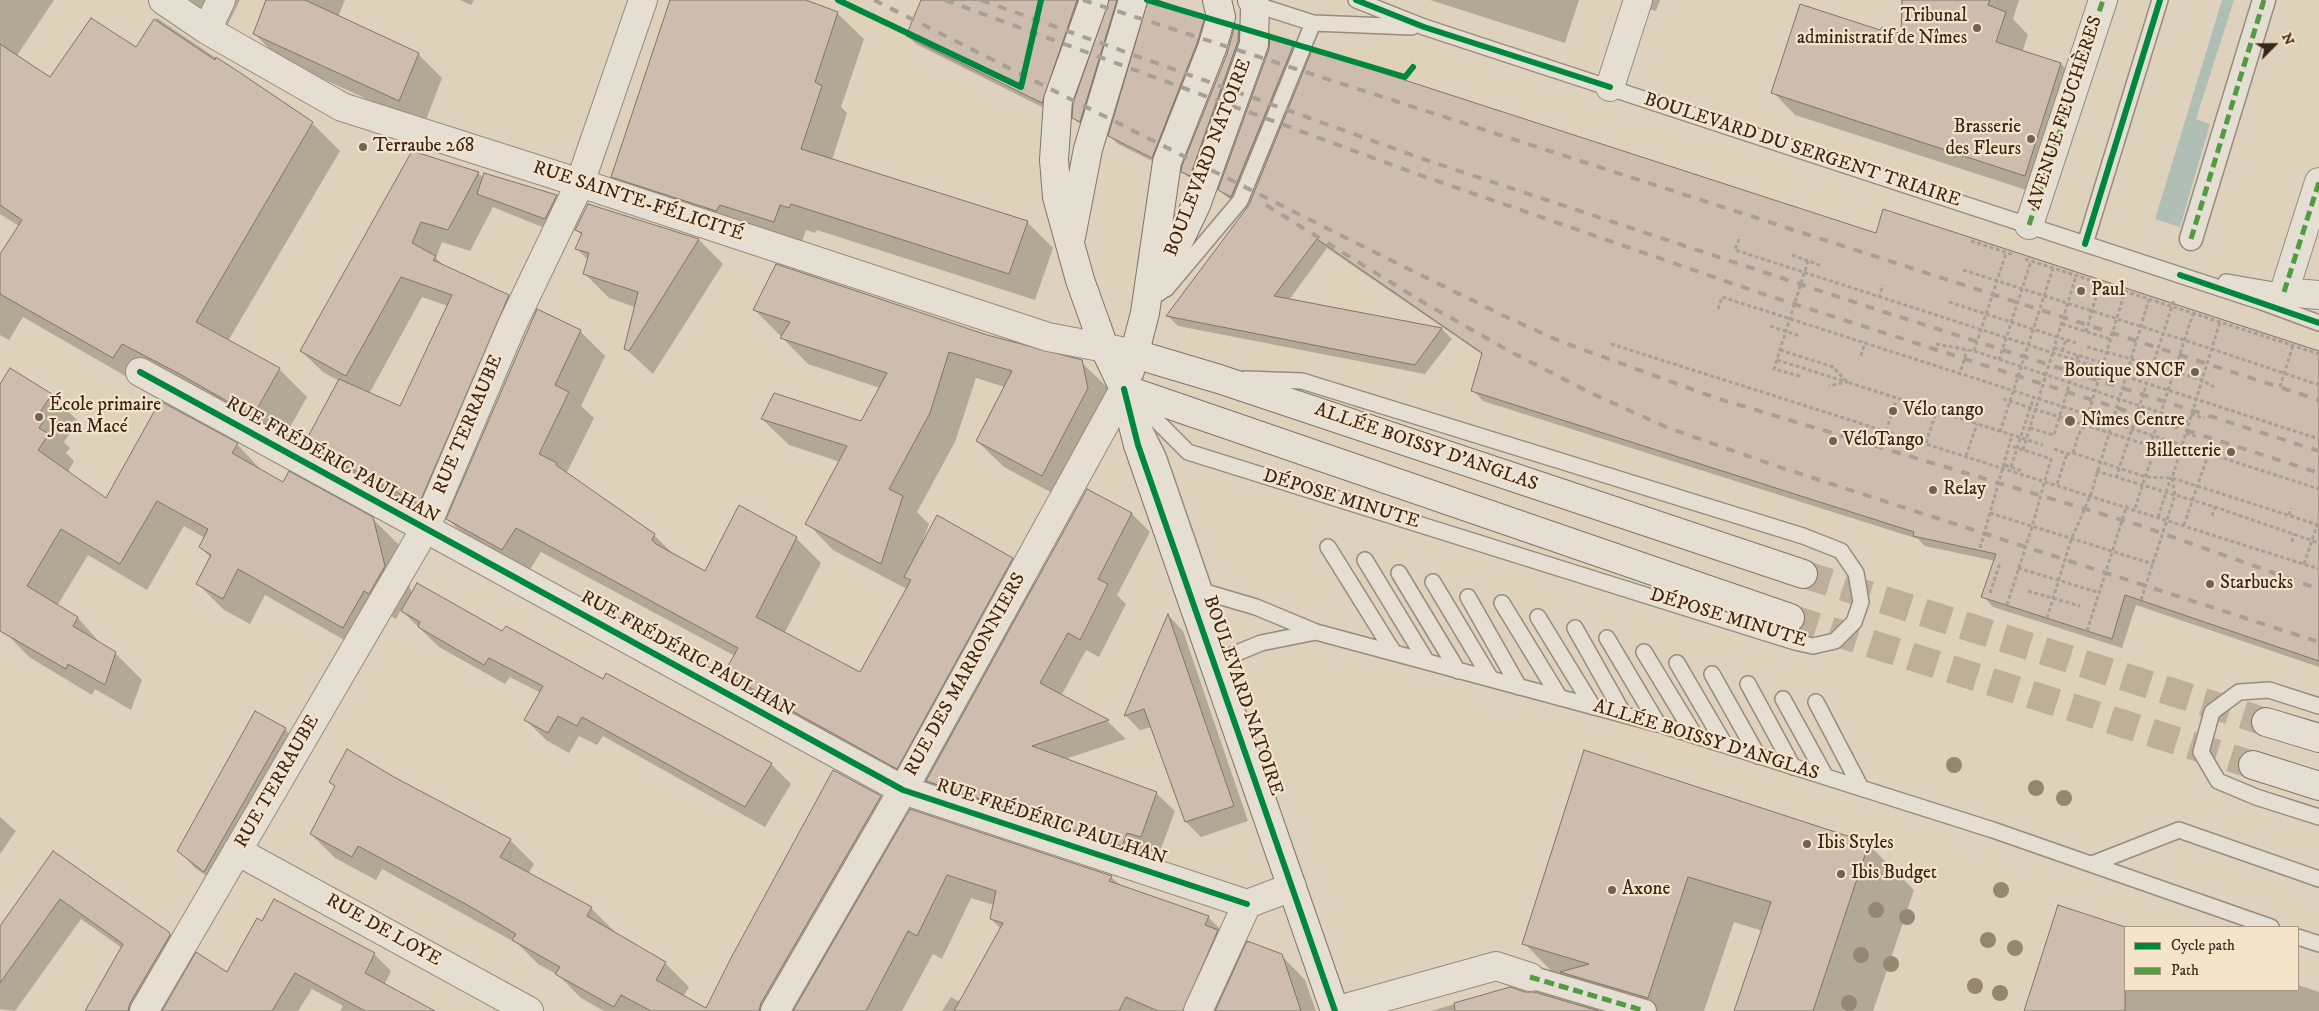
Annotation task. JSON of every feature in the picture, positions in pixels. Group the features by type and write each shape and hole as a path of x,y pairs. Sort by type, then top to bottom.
{"street":[{"name":"RUE SAINTE-FÉLICITÉ","path":"163,0 207,30 342,107 1048,337 1104,346 1135,354"},
{"path":"207,30 221,0"},
{"name":"RUE TERRAUBE","path":"144,1011 425,529 512,326 580,183 643,0"},
{"path":"1070,242 1057,197 1054,160 1057,106 1094,0"},
{"name":"BOULEVARD NATOIRE","path":"1133,0 1088,149 1070,242 1080,280 1104,346 1124,389 1138,445 1335,1011"},
{"name":"BOULEVARD NATOIRE","path":"1124,389 1145,313 1167,162 1212,48 1221,17 1217,0"},
{"path":"1610,87 1638,0"},
{"name":"AVENUE FEUCHÈRES","path":"2029,225 2103,0"},
{"path":"2191,239 2264,0"},
{"name":"BOULEVARD NATOIRE","path":"1145,313 1196,205 1254,44 1251,1"},
{"path":"2319,182 2284,292 2319,295"},
{"name":"ALLÉE BOISSY D'ANGLAS","path":"1135,354 1219,378 1802,574"},
{"name":"RUE FRÉDÉRIC PAULHAN","path":"140,372 903,790 1247,904"},
{"path":"1124,389 1790,618"},
{"name":"RUE DES MARRONNIERS","path":"775,1011 903,790 1124,389"},
{"path":"2266,722 2319,738"},
{"path":"2253,765 2319,786"},
{"name":"RUE DE LOYE","path":"237,851 530,1011"},
{"path":"1198,1011 1247,904 1292,886"},
{"path":"1335,1011 1496,966 1645,1011"}],"lane":[{"name":"BOULEVARD DU SERGENT TRIAIRE","path":"1356,0 1424,27 2180,275"},
{"path":"2086,244 2160,0"},
{"name":"BOULEVARD DU SERGENT TRIAIRE","path":"1251,1 1313,23 1424,27"},
{"path":"1145,313 1240,201 1313,23"},
{"path":"2180,275 2284,292"},
{"path":"2180,275 2319,323"},
{"name":"DÉPOSE MINUTE","path":"1124,389 1188,452 1795,642 1813,646 1834,641 1854,622 1861,602 1856,573 1841,551 1803,536 1302,381 1219,378"},
{"name":"BOULEVARD NATOIRE","path":"1124,389 1158,456 1205,592"},
{"path":"1328,547 1394,653"},
{"path":"1365,560 1427,662"},
{"path":"1399,573 1458,670"},
{"path":"1433,582 1490,679"},
{"name":"ALLÉE BOISSY D'ANGLAS","path":"1205,592 1256,607 1316,632 1658,724 1725,745 2092,864 2267,926"},
{"path":"1468,597 1519,687"},
{"path":"1502,603 1560,698"},
{"path":"1538,617 1593,707"},
{"path":"1575,628 1624,715"},
{"name":"ALLÉE BOISSY D'ANGLAS","path":"1224,689 1232,654 1261,643 1316,632"},
{"path":"1607,638 1658,724"},
{"path":"1644,652 1695,736"},
{"path":"1677,663 1725,745"},
{"path":"1712,674 1758,756"},
{"path":"1748,684 1793,767"},
{"path":"2319,706 2269,690 2239,692 2212,712 2201,752 2218,781 2256,797 2319,817"},
{"path":"1783,699 1826,777"},
{"path":"1816,702 1861,788"},
{"path":"2092,864 2180,830 2319,879"},
{"path":"2299,937 2319,944"}],"path":[{"path":"1739,239 1735,250 1879,298 2319,438"},
{"path":"1972,241 2006,253 1974,351"},
{"path":"1792,256 1822,266"},
{"path":"1800,376 1774,369 1808,261"},
{"path":"1999,360 2031,261 2319,354"},
{"path":"2000,432 2053,268"},
{"path":"1963,270 2284,372 2319,386"},
{"path":"2023,450 2076,276"},
{"path":"2086,332 2100,283"},
{"path":"1879,298 1883,285"},
{"path":"2073,453 2078,435 2085,425 2125,291"},
{"path":"1718,310 1722,297 2182,445 2209,452 2319,489"},
{"path":"2047,618 2072,540 2090,494 2149,299"},
{"path":"1949,302 2076,343 2066,340 2060,356"},
{"path":"2116,478 2172,307"},
{"path":"2150,446 2193,314"},
{"path":"2141,600 2175,495 2172,478 2220,322"},
{"path":"2062,324 2110,339"},
{"path":"1770,326 1800,336"},
{"path":"1861,356 1865,342"},
{"path":"1611,344 2010,469 2319,569"},
{"path":"1936,344 1974,351 2189,422"},
{"path":"2280,386 2293,345"},
{"path":"2087,347 2154,365 2202,380 2214,386"},
{"path":"2054,348 2103,363"},
{"path":"1780,350 1833,367 1847,382"},
{"path":"1961,370 1968,350"},
{"path":"2030,428 2054,435 2078,355"},
{"path":"1777,360 1896,400 2043,445 2021,438"},
{"path":"1829,386 1847,382"},
{"path":"2010,469 2034,396"},
{"path":"2003,399 2179,456"},
{"path":"1886,431 1896,400"},
{"path":"1972,422 1975,409"},
{"path":"1926,444 1936,412"},
{"path":"2192,414 2204,418"},
{"path":"1966,457 1977,424"},
{"path":"2186,433 2198,437"},
{"path":"1980,548 2011,446 2012,436"},
{"path":"2158,517 2182,445"},
{"path":"2006,605 2032,526 2050,459 2011,446"},
{"path":"2135,508 2155,448"},
{"path":"2054,449 2067,454 2073,453 2100,461 2146,477 2172,478 2319,525"},
{"path":"2184,526 2209,452"},
{"path":"2057,484 2067,454"},
{"path":"2005,465 2045,480 2167,519"},
{"path":"2096,471 2215,506 2319,544"},
{"path":"2087,631 2127,505"},
{"path":"2212,516 2215,506"},
{"path":"2289,515 2292,508"},
{"path":"1990,513 2153,564"},
{"path":"2304,564 2319,519"},
{"path":"2292,542 2294,534"},
{"path":"1990,592 2000,563"},
{"path":"2018,568 2100,593"},
{"path":"2028,591 2080,606"}],"shaded area":[{"path":"2222,0 2234,0 2196,119 2210,124 2180,227 2155,219"}],"building":[{"path":"266,0 305,0 419,53 399,101 253,34"},
{"path":"670,0 806,0 838,12 815,82 822,86 801,149 1028,221 1009,274 791,204 789,208 780,205 774,222 720,205 716,211 611,177"},
{"path":"921,0 1077,0 1042,103 906,36"},
{"path":"1109,0 1117,0 1080,122 1072,118 1073,103"},
{"path":"1148,0 1158,0 1205,17 1197,43 1152,158 1108,136"},
{"path":"1902,0 1990,0 1988,5 2006,12 1996,42 2061,63 2025,176 1771,93 1800,4 1880,30 1882,27 1901,34"},
{"path":"91,18 136,47 154,19 215,60 216,57 313,122 196,322 280,368 253,416 122,344 113,358 0,294 0,254 22,220 0,205 0,44 50,77"},
{"path":"1235,25 1239,26 1238,41 1190,176 1181,172 1182,166 1227,54"},
{"path":"1270,36 1294,44 1231,197 1218,190 1269,49"},
{"path":"1312,50 1876,233 1883,209 2319,351 2319,661 2125,595 2112,639 1981,597 1996,554 1913,536 1914,532 1471,391 1482,353 1317,239 1274,296 1442,328 1415,365 1166,316 1249,205"},
{"path":"412,151 479,172 448,230 421,222 412,243 436,256 433,260 509,295 419,504 304,444 339,379 400,406 452,295 401,277 346,376 300,351"},
{"path":"484,173 557,195 545,219 477,194"},
{"path":"588,204 699,239 629,351 624,349 638,292 583,274 589,253 575,249 582,233 575,230"},
{"path":"776,264 987,335 1082,360 1088,388 1042,476 976,441 1012,371 949,352 930,413 889,489 903,496 881,564 805,524 847,446 761,419 774,393 861,421 887,373 780,338 790,322 753,310"},
{"path":"537,309 581,330 555,385 569,392 539,454 557,463 556,465 655,534 652,540 656,544 705,571 739,505 797,537 756,617 860,672 911,580 904,577 937,515 1013,558 897,769 724,673 738,648 516,528 502,550 446,519"},
{"path":"10,368 52,394 38,415 44,420 39,428 49,434 38,450 106,498 160,401 238,443 232,453 283,482 289,471 373,517 385,566 369,594 364,591 343,628 238,569 223,599 196,584 211,555 199,547 208,529 157,501 120,564 61,529 27,586 78,617 73,626 116,652 105,685 68,664 66,669 0,631 0,384"},
{"path":"1087,489 1132,513 1098,579 1108,584 1080,640 1068,633 1040,683 1109,720 1032,746 1157,792 1141,837 1127,833 1122,846 926,781"},
{"path":"417,583 502,631 506,626 603,679 606,673 772,763 745,807 582,717 577,726 558,716 548,733 524,720 543,686 489,658 484,665 418,627 420,622 401,611"},
{"path":"1168,614 1234,806 1185,822 1144,709 1124,716"},
{"path":"255,711 286,728 204,872 177,851"},
{"path":"347,749 394,777 511,839 500,857 592,907 587,916 666,962 656,980 706,1008 833,770 881,796 761,1003 759,1011 651,1011 621,995 614,1007 555,974 560,967 512,940 516,934 471,907 358,846 352,857 310,834 335,786 329,782"},
{"name":"Axone","path":"1584,750 1869,843 1813,1011 1734,1011 1771,902 1688,877 1648,998 1560,972 1589,964 1522,944"},
{"path":"910,809 1112,876 1109,881 1209,916 1205,925 1218,930 1183,1011 1158,1011 1126,997 1119,1011 954,1011 1003,923 990,919 996,891 947,875 917,936 908,931 866,1011 793,1011"},
{"path":"53,851 169,932 170,935 130,1003 128,1011 85,1011 123,944 60,899 0,983 0,926"},
{"path":"274,899 375,953 365,973 435,1011 365,1011 295,973 272,1011 162,1011 196,952 227,972 257,918 262,921"},
{"path":"2058,905 2124,927 2125,1011 2024,1011"},
{"path":"1247,941 1282,954 1301,1011 1215,1011"},
{"path":"1510,987 1599,1011 1455,1011 1454,1003"}],"tunnel":[{"path":"1803,574 2266,722"},
{"path":"1790,618 2253,765"}],"railway":[{"path":"874,0 1356,243 1502,315 1562,342 1716,398 2142,526 2319,589"},
{"path":"945,0 1414,173 1754,291 2319,473"},
{"path":"981,0 1426,160 1878,310 2319,451"},
{"path":"1083,0 2319,400"},
{"path":"1266,205 1421,301 1511,352 1591,393 1666,427 1773,465 2319,642"}],"marked path":[{"path":"2029,225 2103,0"},
{"path":"2191,239 2264,0"},
{"path":"2284,292 2319,182"},
{"path":"1530,977 1645,1011"}],"cycle path":[{"path":"838,0 1021,87 1041,0"},
{"path":"1147,0 1405,77 1413,67"},
{"path":"1356,0 1424,27 1610,87"},
{"path":"2085,244 2160,0"},
{"path":"2180,275 2319,323"},
{"path":"140,372 903,790 1247,904"},
{"path":"1124,389 1138,445 1335,1011"}],"place":[{"name":"Tribunal administratif de Nîmes","path":"1977,28"},
{"name":"Brasserie des Fleurs","path":"2031,139"},
{"name":"Terraube 268","path":"363,147"},
{"name":"Paul","path":"2081,291"},
{"name":"Boutique SNCF","path":"2195,372"},
{"name":"Vélo tango","path":"1893,411"},
{"name":"École primaire Jean Macé","path":"39,417"},
{"name":"Nîmes Centre","path":"2070,421"},
{"name":"VéloTango","path":"1833,441"},
{"name":"Billetterie","path":"2231,452"},
{"name":"Relay","path":"1933,490"},
{"name":"Starbucks","path":"2210,584"},
{"name":"Ibis Styles","path":"1807,844"},
{"name":"Ibis Budget","path":"1841,874"},
{"name":"Axone","path":"1612,890"}]}
